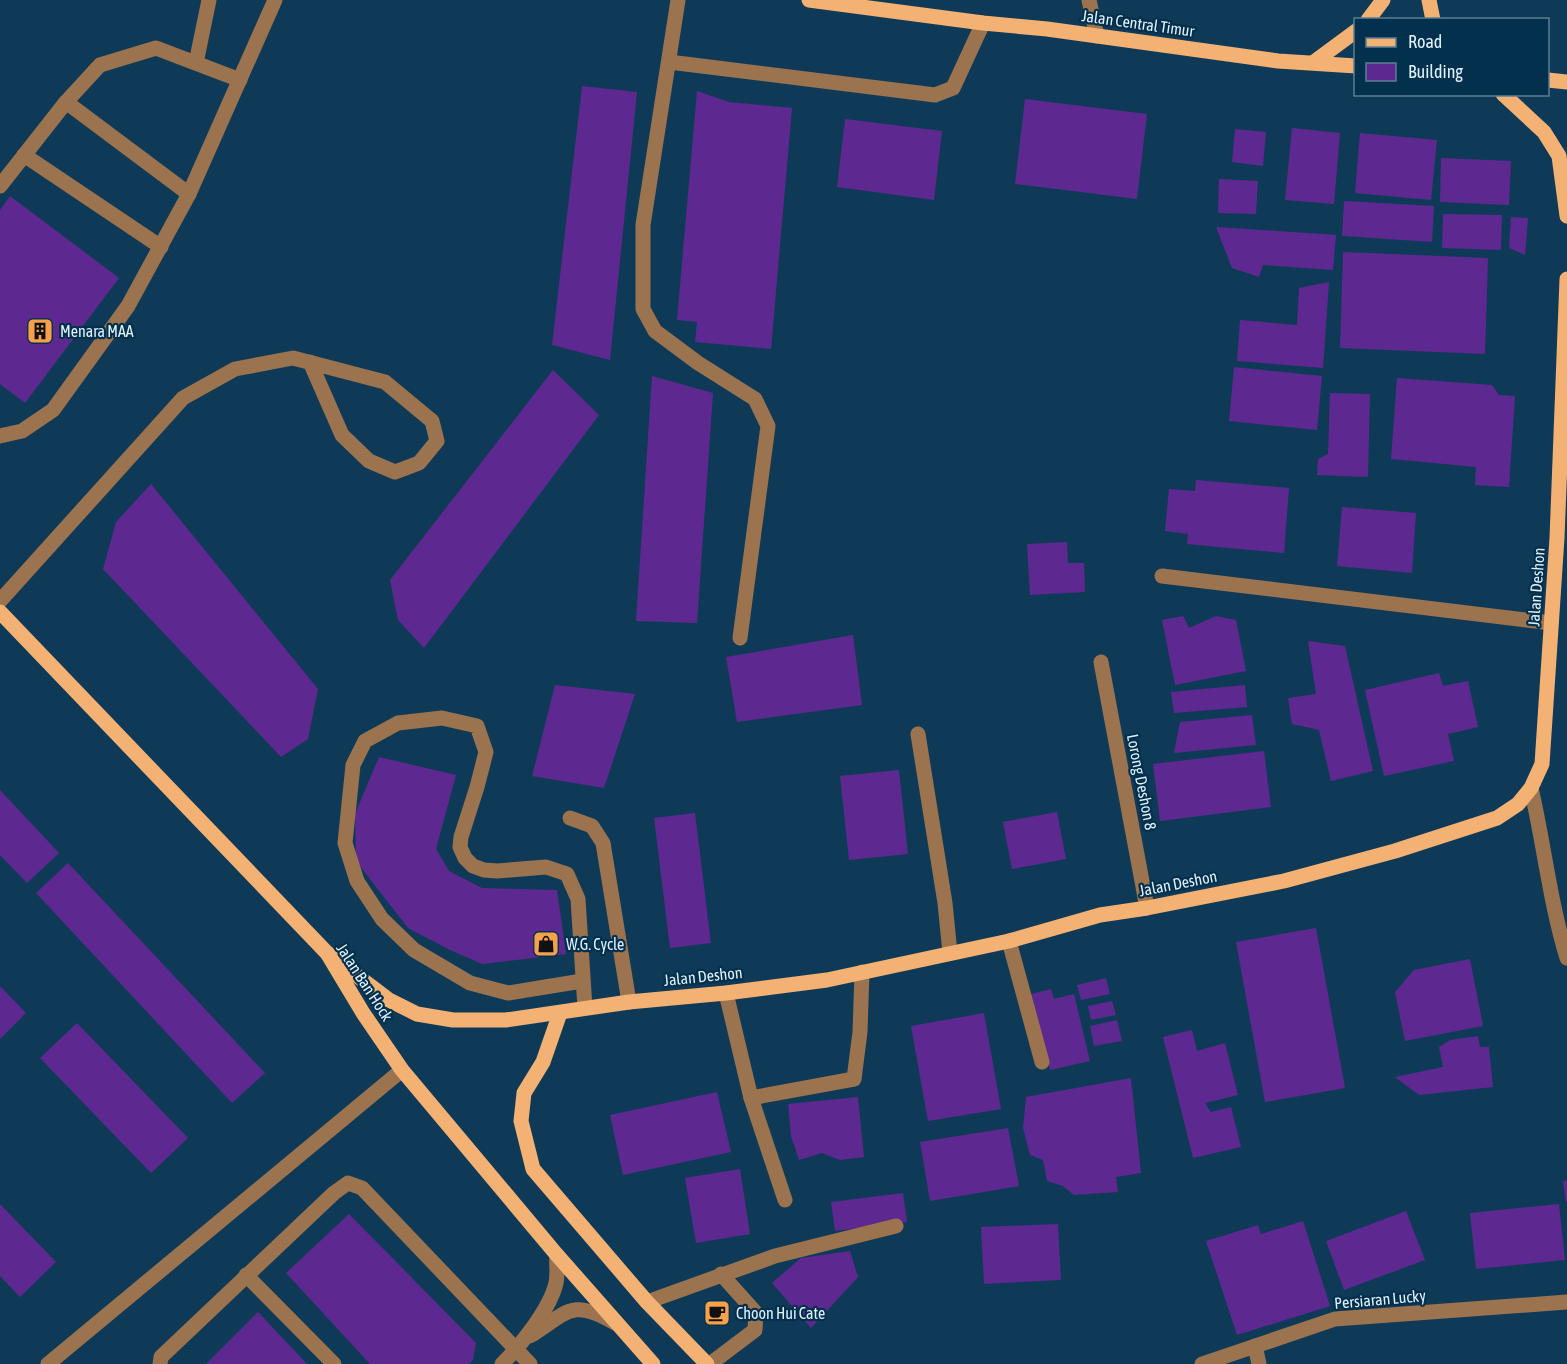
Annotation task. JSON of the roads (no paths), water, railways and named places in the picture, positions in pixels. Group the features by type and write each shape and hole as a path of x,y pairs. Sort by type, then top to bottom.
{"main road":[{"name":"Jalan Central Timur","path":"809,0 862,3 984,23 1278,61 1354,66"},
{"path":"1370,18 1383,0"},
{"path":"1429,0 1433,18"},
{"path":"1314,62 1354,32"},
{"path":"1549,80 1567,82"},
{"path":"1505,96 1544,132 1559,156 1567,216"},
{"name":"Jalan Deshon","path":"327,953 389,1000 417,1014 453,1020 506,1020 629,1002 827,980 1009,941 1100,915 1284,881 1477,826 1497,818 1518,804 1531,788 1542,764 1557,538 1567,279"},
{"name":"Jalan Ban Hock","path":"0,612 327,953 363,1013 402,1070 557,1255 653,1364"},
{"path":"560,1012 543,1062 524,1093 521,1120 533,1169 647,1302 709,1364"}],"street":[{"path":"196,63 209,0"},
{"path":"0,436 22,431 53,410 128,306 189,194 274,0"},
{"path":"678,0 643,225 643,309 655,331 698,363 755,399 768,426 740,638"},
{"path":"1089,0 1097,36"},
{"path":"669,62 935,95 953,88 984,23"},
{"path":"0,186 66,102 100,65 156,48 240,80"},
{"path":"66,102 189,194"},
{"path":"24,155 161,247"},
{"path":"0,601 183,398 235,369 293,358 310,362 385,382 432,421 437,441 419,462 394,472 369,461 342,435 310,362"},
{"path":"1162,576 1551,623"},
{"name":"Lorong Deshon 8","path":"1101,662 1147,908"},
{"path":"582,981 508,993 470,983 414,950 382,919 357,881 345,843 353,765 365,741 399,723 442,718 477,726 486,752 460,847 465,858 473,866 484,870 497,872 546,867 567,874 578,899 585,1008"},
{"path":"918,734 945,903 950,953"},
{"path":"1531,788 1558,929 1567,958"},
{"path":"570,818 592,826 603,843 629,1002"},
{"path":"1009,941 1042,1062"},
{"path":"751,1098 854,1079 860,1032 862,972"},
{"path":"726,993 751,1098 785,1200"},
{"path":"48,1364 402,1070"},
{"path":"160,1364 161,1357 246,1275 334,1192 348,1184 362,1188 530,1364"},
{"path":"647,1302 775,1256 896,1226"},
{"path":"502,1364 527,1338 553,1293 557,1279 557,1255"},
{"path":"709,1364 755,1330 756,1313 721,1274"},
{"path":"246,1275 334,1364"},
{"name":"Persiaran Lucky","path":"1202,1364 1335,1319 1567,1302"},
{"path":"527,1338 567,1310 586,1309 618,1324"},
{"path":"1255,1346 1259,1364"}],"place":[{"name":"Menara MAA","path":"40,331"},
{"name":"W.G. Cycle","path":"546,944"},
{"name":"Choon Hui Cate","path":"717,1313"}]}
